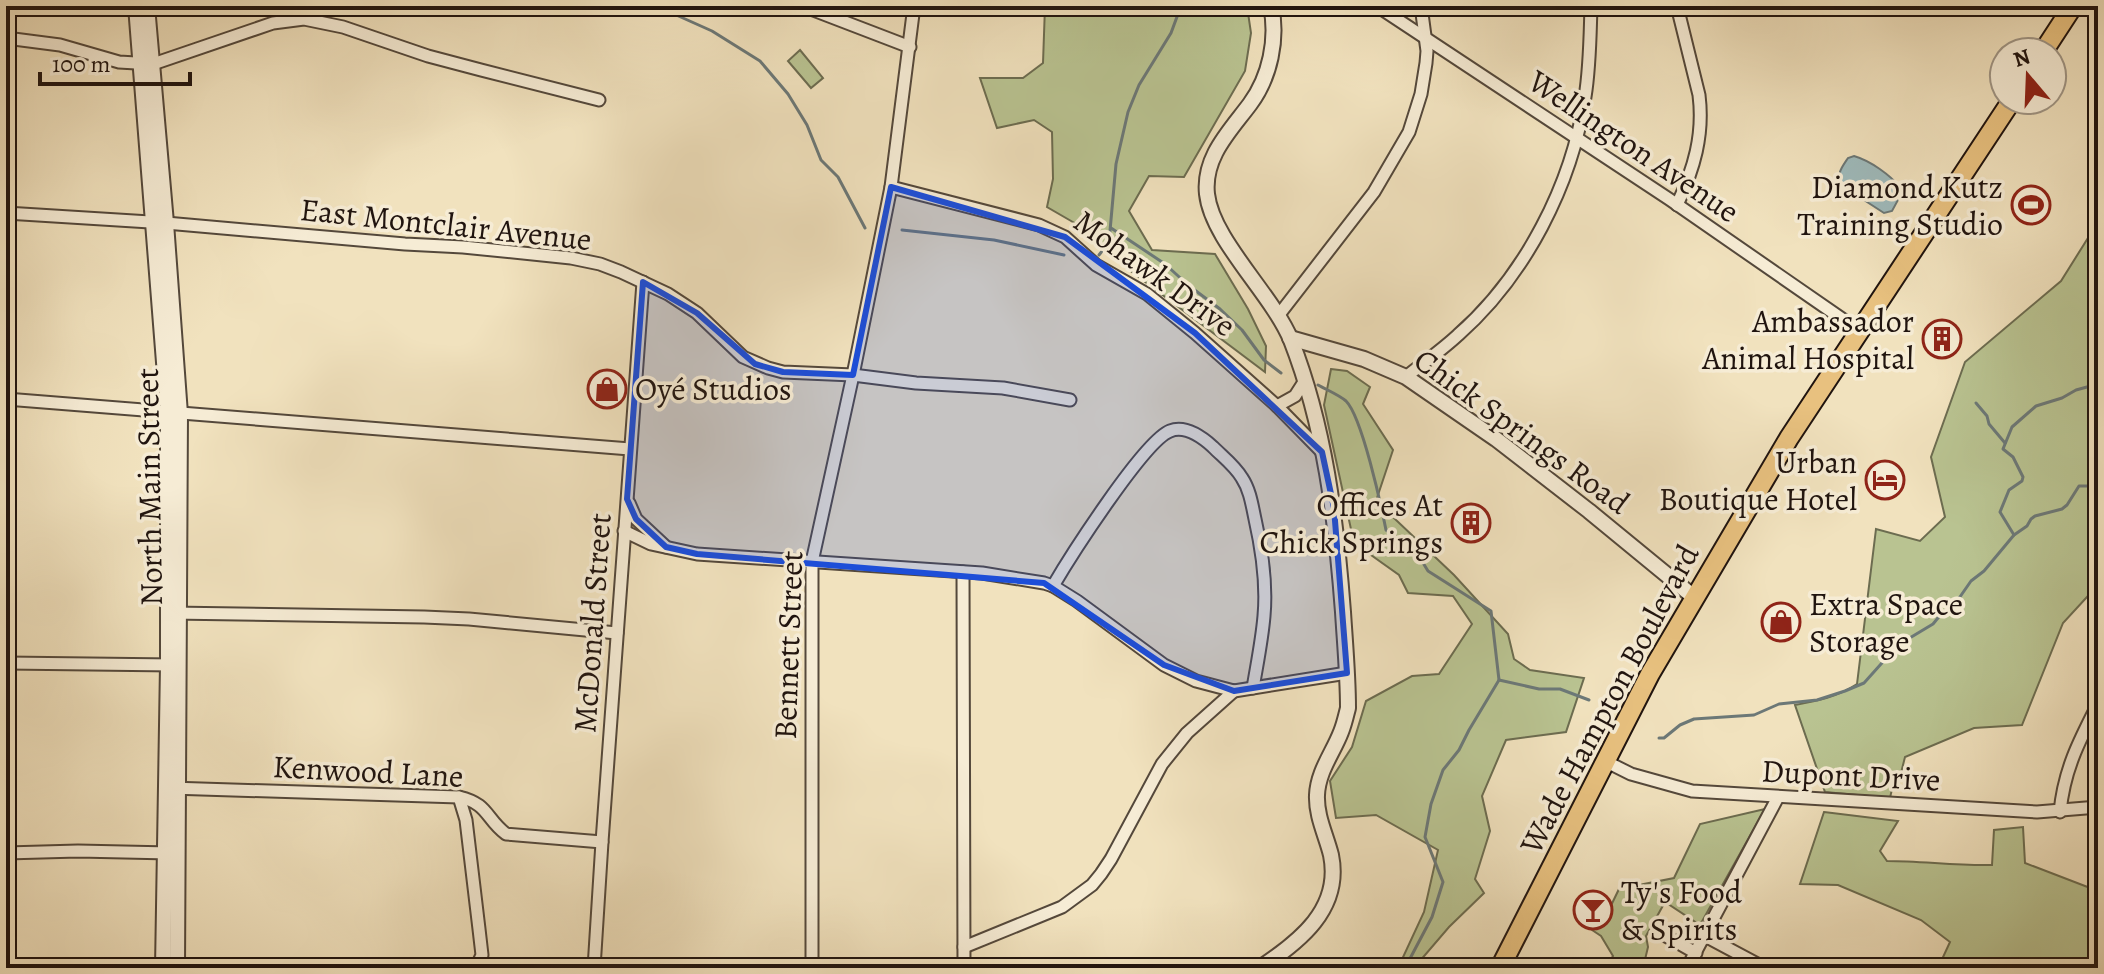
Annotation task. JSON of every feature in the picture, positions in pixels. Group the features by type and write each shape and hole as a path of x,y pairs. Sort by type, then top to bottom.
{"main road":[{"path":"2053,36 2073,6"},
{"name":"Wade Hampton Boulevard","path":"1500,968 1650,674 1789,438 2002,116"}],"street":[{"name":"North Main Street","path":"136,6 147,64"},
{"name":"North Main Street","path":"147,6 147,64 174,413 170,966"},
{"path":"803,6 910,47"},
{"name":"Bennett Street","path":"812,968 812,562 891,187 914,6"},
{"path":"1260,968 1310,929 1330,891 1332,863 1317,797 1320,776 1342,730 1348,708 1334,508 1319,432 1290,338 1225,237 1207,195 1211,161 1252,102 1269,66 1273,36 1271,6"},
{"name":"Wellington Avenue","path":"1377,6 1677,205 1861,332"},
{"path":"1278,316 1374,192 1409,132 1421,94 1426,63 1421,6"},
{"path":"1406,377 1459,334 1488,305 1516,269 1544,223 1570,159 1586,96 1591,6"},
{"path":"1677,6 1701,108 1694,165 1677,205"},
{"path":"6,38 60,45 119,62 147,64 273,23 304,19 343,27 468,67 599,100"},
{"name":"Mohawk Drive","path":"891,187 1039,225 1065,237 1096,265 1147,294 1201,338 1277,406 1322,452"},
{"name":"East Montclair Avenue","path":"6,213 571,258 600,264 668,294 697,313 735,351 755,364 783,372 1014,389 1070,400"},
{"name":"McDonald Street","path":"594,968 643,282"},
{"name":"Chick Springs Road","path":"1290,338 1364,359 1406,377 1496,439 1695,598"},
{"path":"1277,406 1295,396 1304,382"},
{"path":"6,399 630,449"},
{"path":"1053,586 1134,467 1163,434 1174,429 1202,437 1237,470 1245,481 1252,503 1263,568 1265,606 1253,688"},
{"path":"627,499 636,519 666,547"},
{"path":"624,531 639,539 697,554 963,572 1013,577 1053,586 1164,665 1196,681 1234,691 1347,673"},
{"path":"963,572 964,968"},
{"path":"173,614 424,617 617,633"},
{"path":"6,663 173,665"},
{"path":"964,947 1062,907 1092,885 1162,764 1187,733 1234,691"},
{"path":"2060,812 2068,768 2098,704"},
{"name":"Dupont Drive","path":"1605,761 1631,774 1692,791 2009,811 2060,812 2098,807"},
{"name":"Kenwood Lane","path":"172,788 459,797 480,804 506,834 602,842"},
{"path":"459,797 466,820 482,955 476,968"},
{"path":"1687,968 1778,797"},
{"path":"6,853 172,853"},
{"path":"1657,931 1696,953"},
{"path":"1705,936 1765,968"},
{"path":"170,966 272,968"}],"highlighted area":[{"path":"891,187 1065,237 1195,333 1322,452 1334,508 1347,673 1234,691 1164,665 1044,583 697,554 666,547 636,519 627,499 643,282 697,313 755,364 783,372 853,375"}],"green space":[{"path":"1045,6 1247,6 1251,33 1245,71 1184,177 1149,176 1129,211 1152,250 1215,254 1266,346 1265,372 1124,266 1078,225 1047,207 1053,179 1052,132 1034,120 997,128 980,78 1023,78 1043,63"},
{"path":"800,50 823,78 811,88 788,61"},
{"path":"2098,222 2098,585 2063,623 2022,725 1974,728 1905,757 1897,789 1892,789 1890,798 1825,792 1795,705 1827,698 1857,684 1876,529 1920,541 1945,517 1931,457 1965,362 2061,281"},
{"path":"1331,369 1347,371 1370,387 1363,404 1393,450 1376,501 1454,575 1508,634 1514,659 1530,670 1584,678 1566,732 1506,740 1482,796 1490,831 1475,879 1484,893 1419,962 1421,968 1398,968 1424,912 1438,850 1376,815 1336,818 1330,781 1352,747 1366,701 1412,676 1439,674 1472,624 1453,596 1408,593 1399,575 1354,543 1324,405"},
{"path":"1765,809 1700,925 1665,902 1646,936 1648,947 1643,968 1605,968 1613,956 1601,936 1592,930 1604,920 1619,889 1674,878 1700,824"},
{"path":"1824,812 1898,821 1880,851 1887,861 1992,865 1994,830 2023,827 2025,863 2098,891 2098,968 1938,968 1950,942 1921,920 1838,885 1800,884"}],"water":[{"path":"1854,156 1880,169 1901,188 1892,211 1884,213 1841,185 1840,171 1848,158"}],"waterway":[{"path":"645,6 674,14 712,31 760,61 788,94 807,125 821,160 838,177 865,228"},
{"path":"1099,255 1109,242 1116,164 1128,112 1139,85 1171,33 1181,6"},
{"path":"1111,228 1165,264 1220,309 1242,330 1264,360 1281,373"},
{"path":"902,230 994,240 1064,255"},
{"path":"2014,535 2000,512 2009,490 2023,477 2013,457 2003,449 2012,427 2036,406 2098,384"},
{"path":"1318,385 1346,401 1352,410 1370,462 1386,530 1417,553 1428,571 1491,611 1499,680 1459,750 1443,770 1431,804 1425,837 1443,882 1432,917 1405,968"},
{"path":"1976,403 2005,443"},
{"path":"1659,738 1694,719 1754,715 1779,704 1817,700 1864,683 1898,645 1933,624 1955,604 1971,581 2031,519 2062,509 2079,486 2098,486"},
{"path":"1499,680 1539,689 1560,689 1589,700"}],"place":[{"name":"Diamond Kutz Training Studio","path":"2031,205"},
{"name":"Ambassador Animal Hospital","path":"1942,339"},
{"name":"Oyé Studios","path":"607,389"},
{"name":"Urban Boutique Hotel","path":"1885,480"},
{"name":"Offices At Chick Springs","path":"1471,523"},
{"name":"Extra Space Storage","path":"1781,622"},
{"name":"Ty's Food & Spirits","path":"1593,910"}]}
